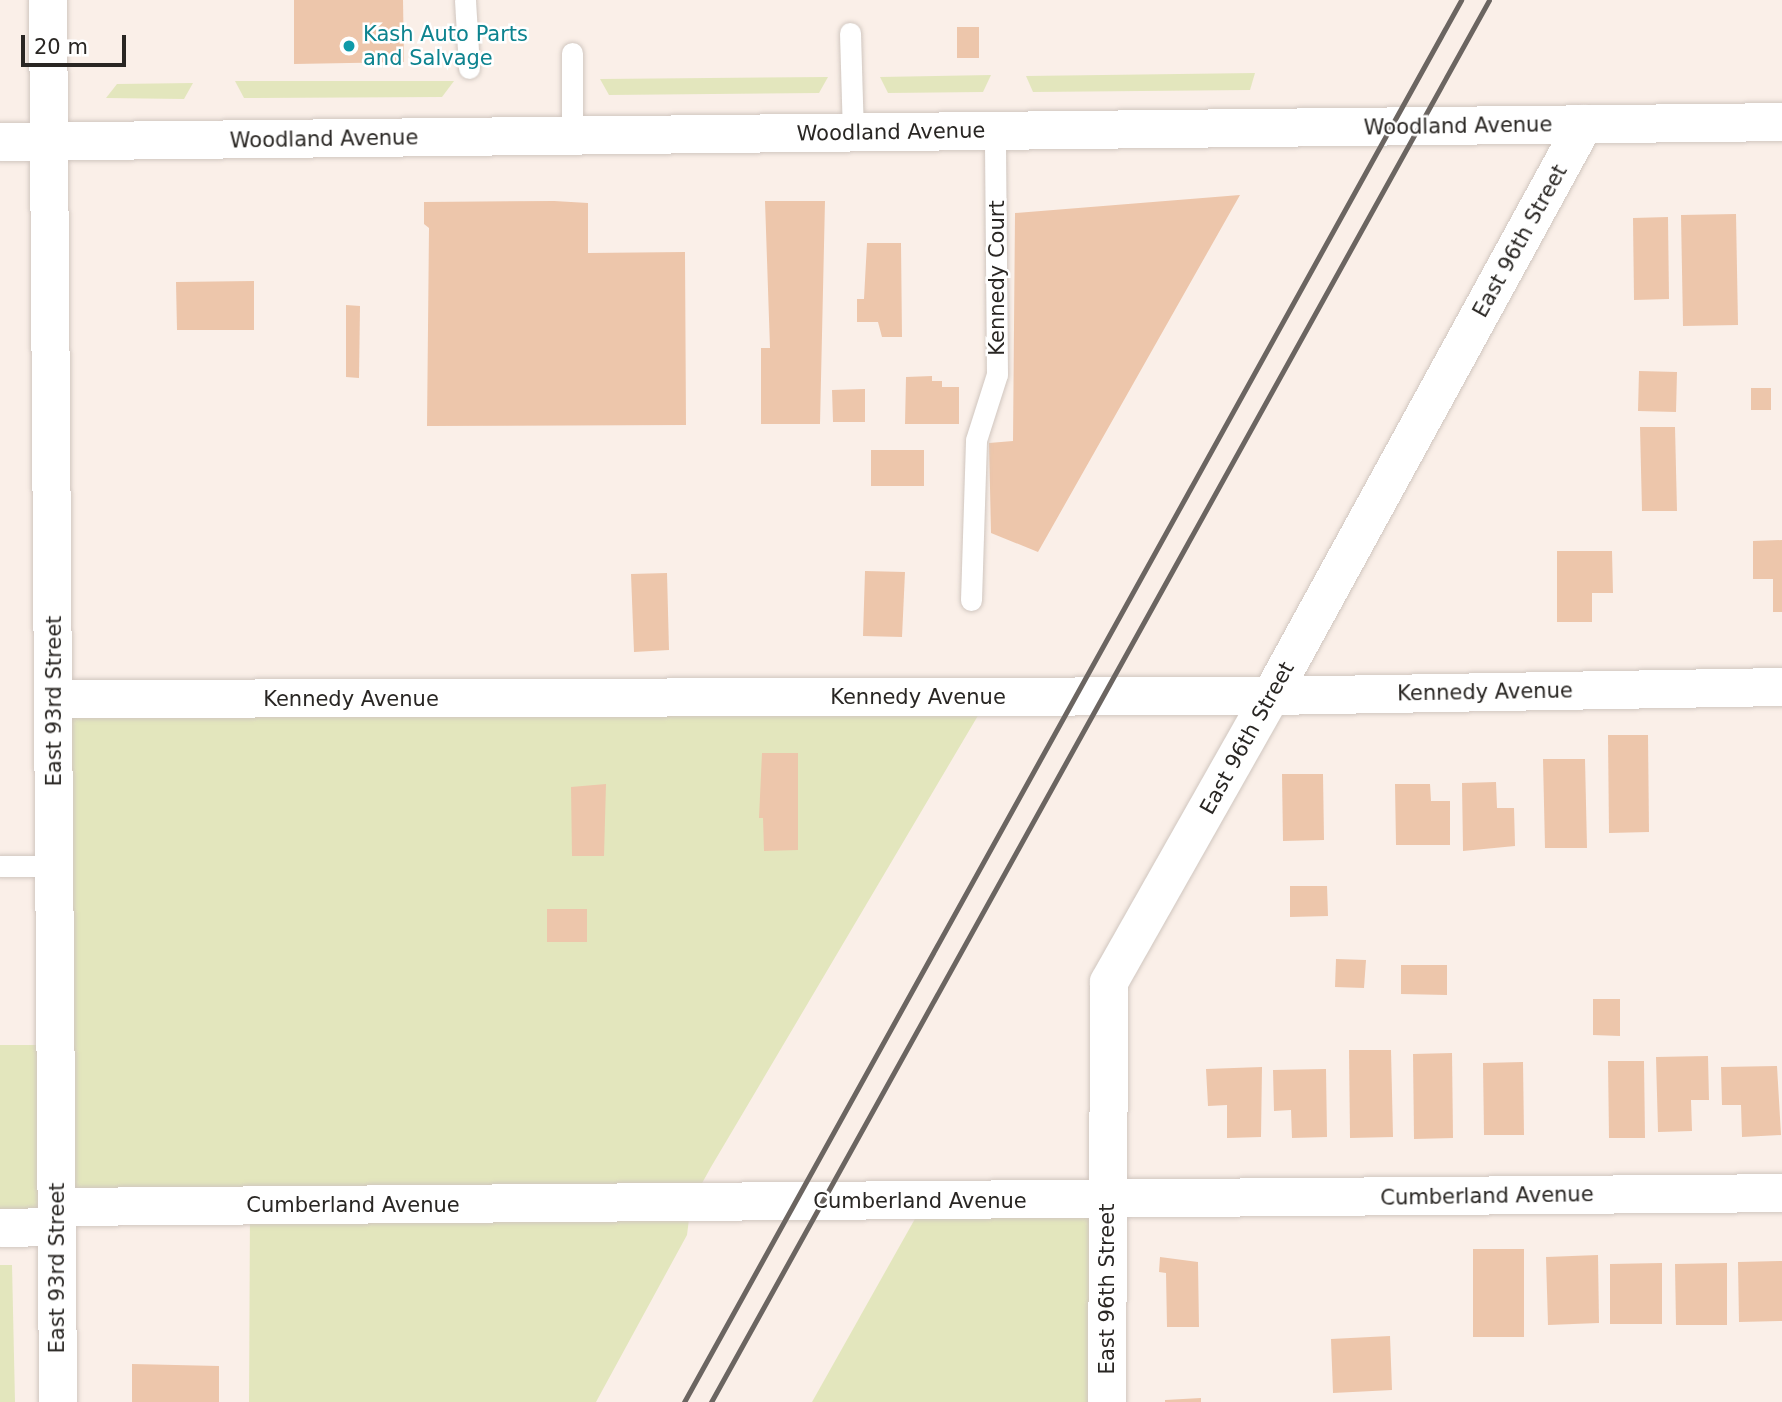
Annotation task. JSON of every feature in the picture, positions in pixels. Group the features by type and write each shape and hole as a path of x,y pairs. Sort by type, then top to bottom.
{"street":[{"name":"East 93rd Street","path":"48,0 58,1402"},
{"name":"Woodland Avenue","path":"0,142 1782,122"},
{"name":"East 96th Street","path":"1107,1402 1109,982 1271,696 1584,124"},
{"name":"Kennedy Avenue","path":"54,699 1271,696 1782,687"},
{"name":"Cumberland Avenue","path":"0,1228 57,1217 1108,1200 1782,1193"}],"lane":[{"path":"465,0 469,68"},
{"path":"850,33 853,134"},
{"path":"572,53 572,135"},
{"name":"Kennedy Court","path":"971,600 975,440 997,374 995,131"},
{"path":"0,866 55,866"}],"green space":[{"path":"1255,73 1250,90 1033,92 1026,76"},
{"path":"991,75 983,92 888,93 880,77"},
{"path":"828,77 819,93 609,95 600,79"},
{"path":"235,81 454,81 442,97 244,98"},
{"path":"193,83 184,99 106,98 117,84"},
{"path":"989,697 711,1167 691,1203 687,1235 596,1402 249,1402 250,1206 0,1228 0,1045 55,1045 54,699"},
{"path":"1108,1200 1107,1402 812,1402 925,1201"},
{"path":"0,1265 12,1265 15,1402 0,1402"}],"building":[{"name":"Kash Auto Parts and Salvage","path":"294,0 403,0 404,62 294,64"},
{"path":"957,27 979,27 979,58 957,58"},
{"path":"1240,195 1038,552 991,533 989,443 1013,441 1015,213"},
{"path":"765,201 825,201 820,424 761,424 761,348 770,348"},
{"path":"424,202 588,203 588,253 685,252 686,425 427,426 429,228 424,224"},
{"path":"1736,214 1738,325 1683,326 1681,215"},
{"path":"1668,217 1669,299 1634,300 1633,218"},
{"path":"867,243 901,243 902,337 882,337 878,322 857,322 857,299 864,299"},
{"path":"254,281 254,330 177,330 176,282"},
{"path":"346,305 360,306 359,378 346,377"},
{"path":"1639,371 1677,372 1676,412 1638,411"},
{"path":"932,376 932,381 942,381 942,387 959,387 959,424 905,424 906,377"},
{"path":"1751,388 1771,388 1771,410 1751,410"},
{"path":"865,389 865,422 833,422 832,390"},
{"path":"1640,427 1675,427 1677,511 1642,511"},
{"path":"871,450 924,450 924,486 871,486"},
{"path":"1782,540 1782,612 1773,612 1773,579 1753,579 1753,541"},
{"path":"1557,551 1612,551 1613,593 1592,593 1592,622 1557,622"},
{"path":"865,571 905,572 902,637 863,636"},
{"path":"667,573 669,650 634,652 631,574"},
{"path":"1608,735 1648,735 1649,832 1609,833"},
{"path":"762,753 798,753 798,850 764,851 763,818 759,818"},
{"path":"1543,759 1585,759 1587,848 1545,848"},
{"path":"1282,774 1323,774 1324,840 1283,841"},
{"path":"1496,782 1497,808 1514,808 1515,846 1463,851 1462,783"},
{"path":"606,784 604,856 572,856 571,787"},
{"path":"1395,784 1430,784 1431,801 1450,801 1450,845 1396,845"},
{"path":"1290,886 1327,886 1328,916 1290,917"},
{"path":"547,909 587,909 587,942 547,942"},
{"path":"1336,959 1366,960 1364,988 1335,987"},
{"path":"1401,965 1447,965 1447,995 1401,994"},
{"path":"1593,999 1620,999 1620,1036 1593,1035"},
{"path":"1349,1050 1391,1050 1393,1137 1350,1138"},
{"path":"1452,1053 1453,1138 1414,1139 1413,1054"},
{"path":"1708,1056 1709,1100 1691,1100 1692,1131 1658,1132 1656,1057"},
{"path":"1608,1061 1644,1061 1645,1138 1609,1138"},
{"path":"1523,1062 1524,1135 1484,1135 1483,1063"},
{"path":"1777,1066 1781,1135 1742,1137 1741,1105 1722,1105 1721,1067"},
{"path":"1262,1067 1261,1137 1227,1138 1227,1105 1208,1106 1206,1069"},
{"path":"1326,1069 1327,1137 1292,1138 1291,1110 1274,1111 1273,1070"},
{"path":"1473,1249 1524,1249 1524,1337 1473,1337"},
{"path":"1598,1255 1599,1323 1548,1325 1546,1257"},
{"path":"1160,1257 1198,1262 1199,1327 1167,1327 1166,1273 1159,1272"},
{"path":"1782,1261 1782,1321 1739,1322 1738,1262"},
{"path":"1662,1263 1662,1324 1610,1324 1610,1264"},
{"path":"1727,1263 1727,1325 1676,1325 1675,1264"},
{"path":"1390,1336 1392,1390 1333,1393 1331,1339"},
{"path":"132,1364 219,1366 219,1402 132,1402"},
{"path":"1201,1398 1201,1402 1165,1402 1165,1400"}],"railway":[{"path":"684,1402 1461,0"},
{"path":"711,1402 1489,0"}],"place":[{"name":"Kash Auto Parts and Salvage","path":"349,46"}]}
